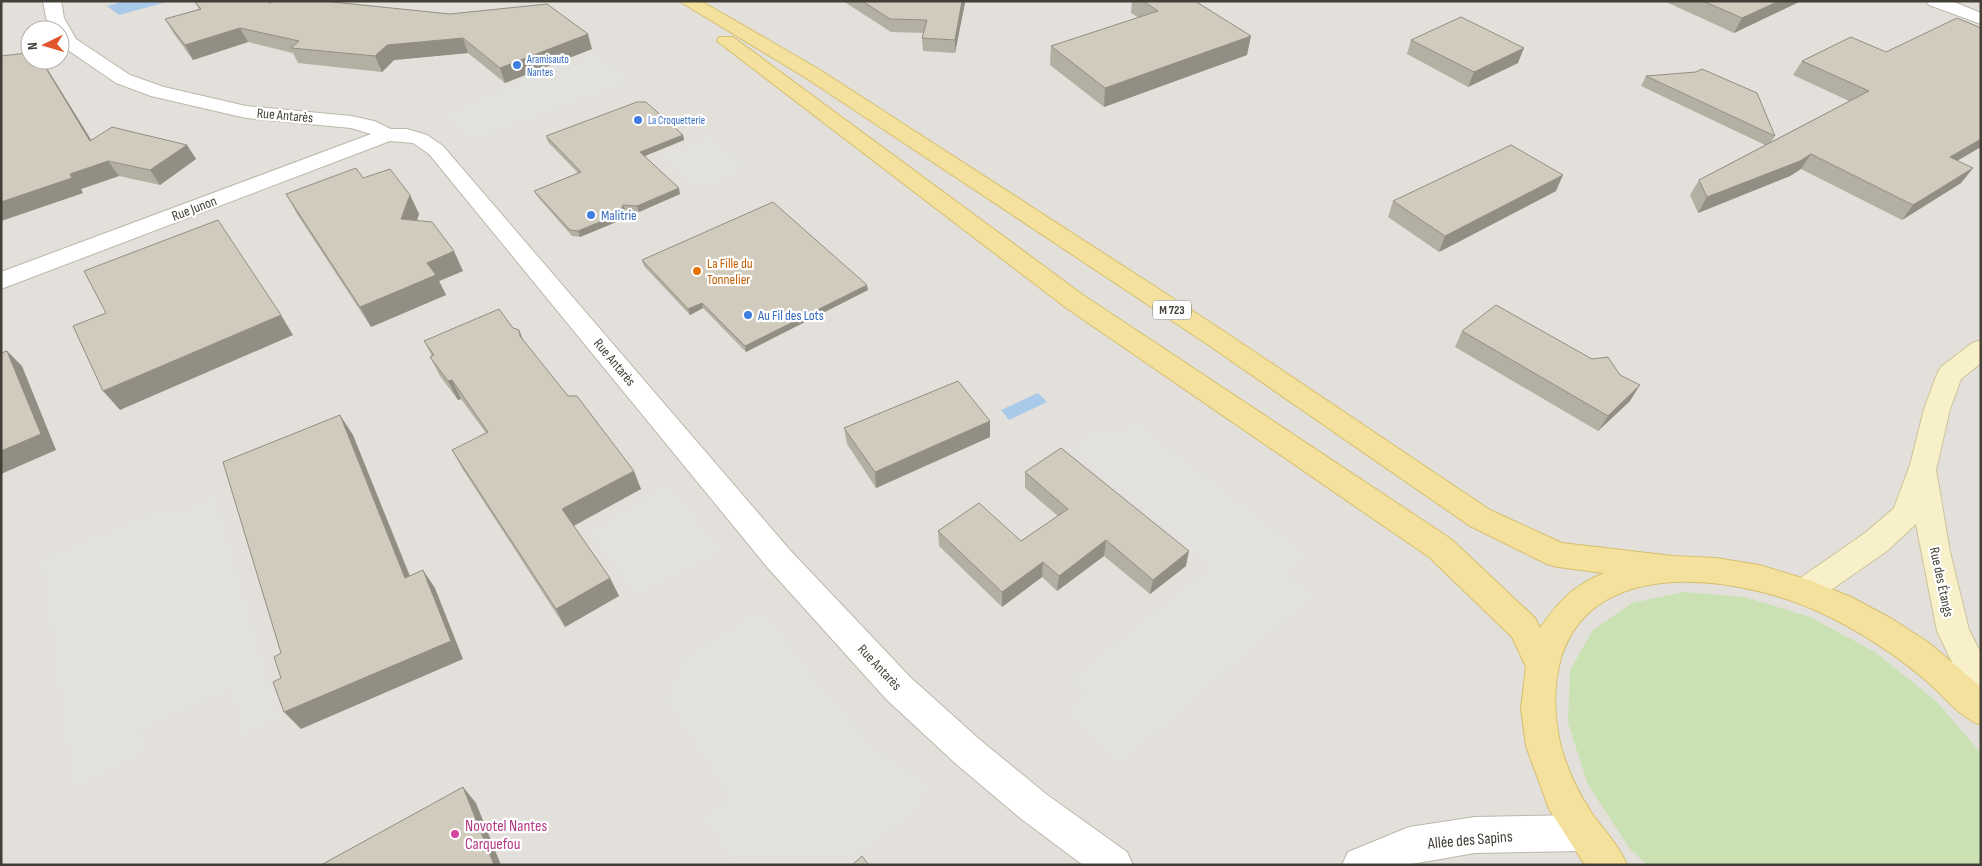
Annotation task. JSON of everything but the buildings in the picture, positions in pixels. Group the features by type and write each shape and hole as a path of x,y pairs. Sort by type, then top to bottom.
{"main road":[{"path":"676,1 725,41 1074,301 1440,548 1524,628 1540,663"},
{"name":"M 723","path":"688,1 813,74 1210,334 1480,518 1558,555 1673,569"},
{"name":"Rue des Étangs","path":"1804,592 1876,542 1906,515 1922,471 1937,409 1950,374 1981,349"},
{"name":"Rue des Étangs","path":"1922,471 1935,552 1952,631 1981,688"},
{"path":"1608,865 1583,833 1557,786 1542,741 1536,700 1540,663 1557,624 1587,595 1626,577 1673,569 1714,570 1759,578 1804,592 1848,611 1891,636 1933,666 1981,710"}],"street":[{"name":"Rue Antarès","path":"52,1 55,18 69,42 94,61 123,79 149,89 202,104 246,112 351,122 374,127 387,135 407,135 420,139 436,150 778,558 898,688 967,751 1034,806 1114,865"},
{"path":"1935,1 1981,19"},
{"name":"Rue Junon","path":"1,281 387,135"},
{"name":"Allée des Sapins","path":"1361,865 1409,845 1475,835 1583,833"}],"shaded area":[{"path":"1,1 1981,1 1981,865 1,865"},
{"path":"597,51 636,82 471,144 451,126 436,118 498,88"},
{"path":"714,133 753,170 698,193 659,154"},
{"path":"1136,418 1313,555 1292,574 1318,596 1120,769 1063,711 1082,695 1066,679 1206,566 1065,448 1103,422 1115,432"},
{"path":"670,480 728,553 634,599 584,531"},
{"path":"217,492 282,719 241,739 229,693 143,733 147,756 71,793 38,557 165,505 167,513"},
{"path":"763,605 833,696 879,747 931,784 917,815 849,865 733,865 698,818 725,798 663,701 681,655"}],"green space":[{"path":"1684,592 1745,597 1810,617 1875,652 1936,701 1981,753 1981,865 1647,865 1630,849 1588,785 1568,723 1570,670 1593,630 1632,603"}],"water":[{"path":"125,1 170,1 119,15 107,6"},
{"path":"1038,393 1047,402 1009,420 1001,410"}],"place":[{"name":"Aramisauto Nantes","path":"517,65"},
{"name":"La Croquetterie","path":"638,120"},
{"name":"Malitrie","path":"591,215"},
{"name":"La Fille du Tonnelier","path":"697,271"},
{"name":"Au Fil des Lots","path":"748,315"},
{"name":"Novotel Nantes Carquefou","path":"455,834"}]}
